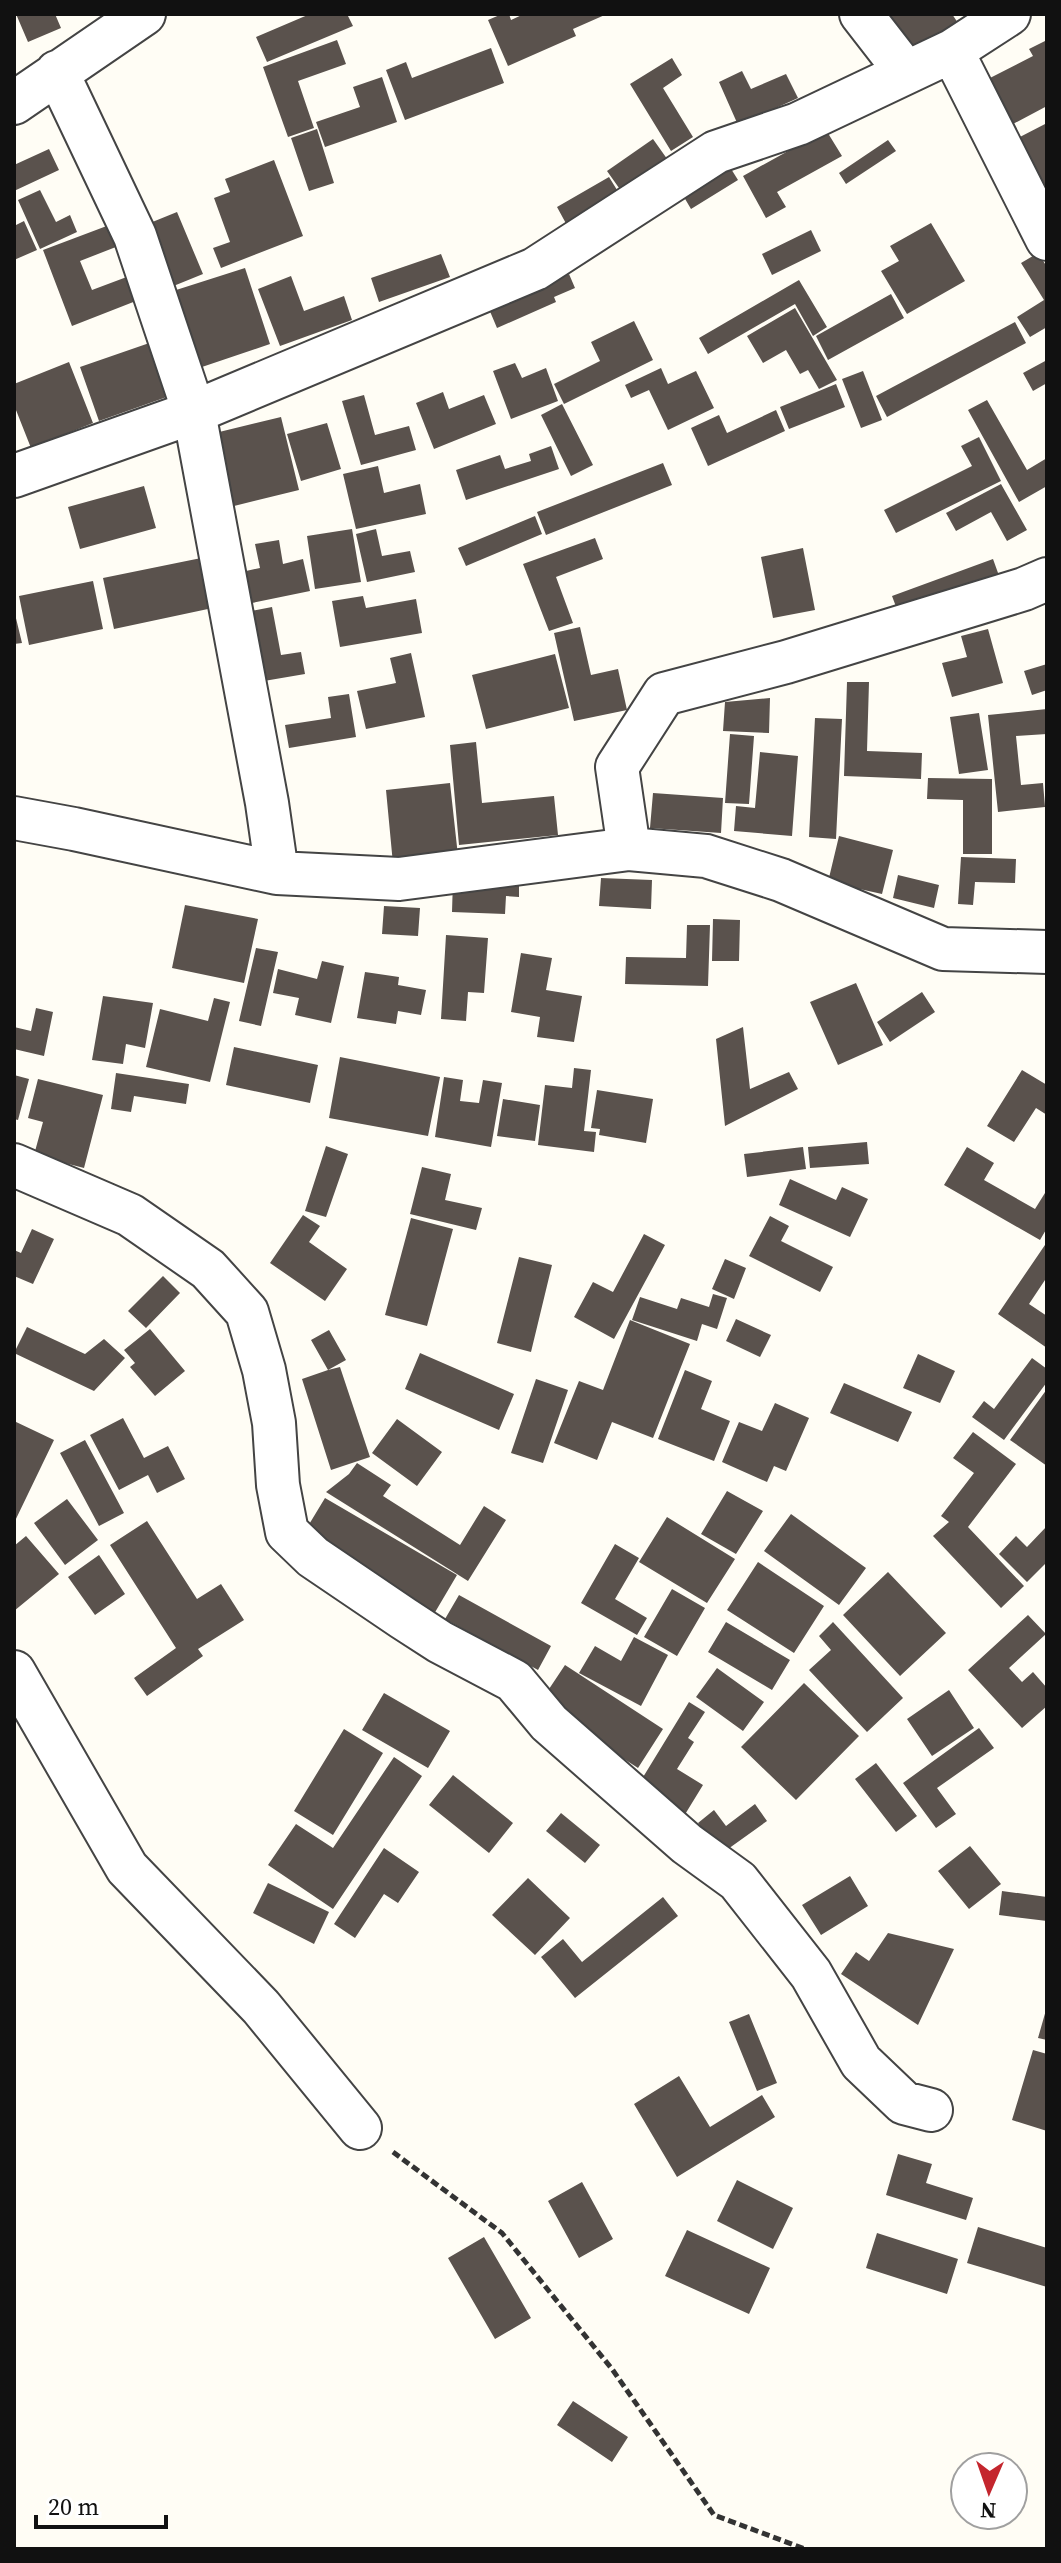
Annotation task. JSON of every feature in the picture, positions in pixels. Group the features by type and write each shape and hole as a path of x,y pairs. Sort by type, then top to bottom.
{"street":[{"path":"14,103 144,14"},
{"path":"861,14 906,72"},
{"path":"14,476 194,412 535,269 716,152 798,124 952,51 1009,14"},
{"path":"952,51 1047,239"},
{"path":"57,72 135,236 194,412 267,803 277,873"},
{"path":"629,849 617,767 664,694 786,662 1024,589 1047,579"},
{"path":"14,818 277,873 399,879 629,849 706,856 781,880 943,949 1047,952"},
{"path":"14,1165 130,1215 208,1269 247,1312 264,1370 274,1423 278,1485 287,1532 313,1557 403,1618 440,1642 514,1681 549,1723 687,1844 738,1881 811,1974 861,2062 904,2103 931,2110"},
{"path":"14,1672 127,1868 261,2007 360,2128"}],"path":[{"path":"360,2128 502,2233 612,2369 714,2515 805,2549"}],"building":[{"path":"16,14 55,14 61,28 28,42"},
{"path":"310,14 347,14 353,26 267,62 256,37"},
{"path":"509,14 511,20 524,14 607,14 573,29 576,36 508,66 488,20"},
{"path":"880,14 952,14 958,23 908,56"},
{"path":"337,40 346,64 298,81 314,128 288,137 263,67"},
{"path":"1047,40 1047,106 1013,124 990,78 1033,56 1029,49"},
{"path":"491,48 504,83 405,120 386,70 406,62 412,78"},
{"path":"672,58 682,75 663,88 693,137 671,151 630,84"},
{"path":"742,71 751,89 786,74 798,98 738,125 719,82"},
{"path":"382,77 397,122 325,147 316,122 360,107 353,87"},
{"path":"1047,123 1047,208 1012,141"},
{"path":"317,129 334,183 309,191 291,138"},
{"path":"826,130 842,156 777,192 786,207 766,218 743,176"},
{"path":"653,139 670,163 624,195 607,171"},
{"path":"888,140 896,151 846,184 839,173"},
{"path":"49,149 59,170 14,191 14,165"},
{"path":"274,160 303,236 221,268 213,248 230,242 214,198 230,192 225,179"},
{"path":"728,164 738,180 691,209 681,192"},
{"path":"609,177 622,198 569,229 557,207"},
{"path":"40,190 56,222 70,215 77,232 40,249 18,200"},
{"path":"177,212 203,274 171,287 145,225"},
{"path":"24,221 37,250 14,260 14,226"},
{"path":"931,223 965,281 907,314 881,271 899,261 890,246"},
{"path":"112,224 121,245 80,261 92,290 132,275 141,299 72,326 43,250"},
{"path":"811,230 821,251 772,275 762,254"},
{"path":"1038,253 1047,267 1047,327 1030,337 1017,317 1044,300 1021,263"},
{"path":"441,254 450,277 379,302 371,278"},
{"path":"245,268 270,344 199,368 173,291"},
{"path":"569,274 575,288 554,297 556,302 497,328 489,309"},
{"path":"291,276 304,311 344,296 352,320 280,346 258,289"},
{"path":"799,280 827,327 813,336 795,304 708,354 699,338"},
{"path":"891,294 904,318 828,360 816,336"},
{"path":"795,308 837,380 819,389 808,370 800,374 786,350 763,363 747,336"},
{"path":"634,321 653,360 564,404 554,384 600,361 591,342"},
{"path":"1015,322 1026,343 887,417 876,396"},
{"path":"158,340 178,393 99,421 80,367"},
{"path":"1047,360 1047,383 1033,391 1023,373"},
{"path":"69,362 93,423 31,448 14,405 14,384"},
{"path":"515,363 522,378 546,368 558,401 511,419 493,371"},
{"path":"661,368 668,384 696,371 714,408 668,430 649,390 631,398 625,385"},
{"path":"863,371 882,420 861,428 842,379"},
{"path":"836,384 845,407 789,429 780,407"},
{"path":"443,392 449,409 484,395 496,424 434,449 416,403"},
{"path":"364,395 375,435 409,426 416,450 361,465 342,401"},
{"path":"987,400 1027,470 1047,458 1047,486 1019,502 968,410"},
{"path":"562,404 593,465 571,476 541,415"},
{"path":"776,410 785,431 708,466 691,428 719,415 727,433"},
{"path":"281,417 299,490 230,507 211,434"},
{"path":"327,423 341,469 301,481 287,434"},
{"path":"979,437 1001,481 896,533 884,510 972,466 961,446"},
{"path":"551,446 559,469 466,500 456,470 500,455 505,469 531,461 529,454"},
{"path":"663,463 672,485 546,535 537,512"},
{"path":"378,466 384,493 420,484 426,514 356,529 343,474"},
{"path":"1001,484 1027,530 1007,541 991,512 956,531 946,513"},
{"path":"144,486 156,528 80,549 68,507"},
{"path":"535,516 542,534 466,566 458,548"},
{"path":"352,529 361,582 315,589 307,536"},
{"path":"376,529 382,556 410,551 415,572 367,582 356,534"},
{"path":"595,538 603,559 556,577 573,623 549,631 523,564"},
{"path":"279,540 283,564 303,559 310,591 252,603 246,571 260,568 255,544"},
{"path":"803,548 815,610 773,618 761,557"},
{"path":"211,556 222,606 114,629 103,578"},
{"path":"993,559 1002,584 901,620 892,596"},
{"path":"93,581 103,629 29,645 19,596"},
{"path":"363,596 366,608 416,599 422,633 340,647 332,601"},
{"path":"272,607 281,655 301,652 305,674 264,681 251,611"},
{"path":"14,610 22,643 14,644"},
{"path":"580,627 591,675 618,669 627,710 574,721 554,633"},
{"path":"988,629 1003,683 952,697 942,663 967,657 961,636"},
{"path":"411,653 425,717 366,729 357,691 396,683 390,658"},
{"path":"555,654 569,708 486,729 472,675"},
{"path":"1047,664 1047,690 1032,695 1024,671"},
{"path":"847,682 869,682 867,751 922,753 921,779 844,776"},
{"path":"349,694 356,737 289,748 285,725 331,718 328,697"},
{"path":"770,698 769,733 723,731 725,702"},
{"path":"1047,709 1047,734 1016,736 1021,785 1043,783 1045,807 998,812 988,715"},
{"path":"979,713 988,770 959,774 950,717"},
{"path":"815,718 842,719 836,839 809,837"},
{"path":"730,734 754,736 749,804 725,803"},
{"path":"476,742 482,803 554,796 558,835 459,845 450,745"},
{"path":"760,752 798,756 792,836 734,831 736,806 755,808"},
{"path":"928,778 992,779 992,854 963,854 963,800 927,799"},
{"path":"450,783 458,856 393,864 386,790"},
{"path":"653,793 723,798 721,833 650,828"},
{"path":"839,836 893,850 882,894 828,882"},
{"path":"961,857 1016,859 1015,883 975,882 973,905 958,904"},
{"path":"898,875 939,885 934,908 893,898"},
{"path":"601,878 652,880 651,909 599,906"},
{"path":"453,879 519,882 519,897 506,896 505,914 452,912"},
{"path":"185,905 258,919 244,983 172,968"},
{"path":"384,906 420,908 418,936 382,934"},
{"path":"713,919 740,920 739,961 712,961"},
{"path":"687,925 710,925 708,986 625,984 626,957 686,958"},
{"path":"446,935 488,938 484,993 468,992 466,1021 441,1019"},
{"path":"256,948 278,952 261,1026 239,1021"},
{"path":"521,953 552,958 546,990 582,996 574,1042 537,1037 540,1017 511,1012"},
{"path":"322,961 344,966 331,1023 295,1015 299,998 273,993 278,969 317,979"},
{"path":"365,972 399,977 398,985 426,990 421,1015 398,1011 396,1024 357,1018"},
{"path":"856,983 883,1045 838,1065 810,1002"},
{"path":"922,992 935,1012 890,1042 877,1022"},
{"path":"103,996 153,1003 145,1048 126,1044 123,1064 92,1060"},
{"path":"214,998 230,1002 210,1082 146,1067 160,1009 208,1021"},
{"path":"36,1008 53,1012 44,1056 14,1049 14,1027 31,1031"},
{"path":"743,1027 750,1089 789,1072 798,1089 725,1126 716,1039"},
{"path":"234,1047 318,1065 310,1103 226,1085"},
{"path":"340,1057 440,1077 428,1136 329,1118"},
{"path":"574,1068 591,1070 584,1131 596,1132 594,1152 538,1145 545,1085 572,1088"},
{"path":"1022,1070 1047,1085 1047,1115 1036,1108 1014,1142 987,1126"},
{"path":"116,1073 189,1084 186,1104 134,1096 131,1112 111,1109"},
{"path":"14,1075 29,1079 18,1120 14,1119"},
{"path":"444,1077 463,1080 460,1101 479,1103 483,1080 502,1083 491,1147 435,1137"},
{"path":"38,1079 103,1095 84,1168 34,1155 43,1122 28,1118"},
{"path":"597,1090 653,1099 646,1143 599,1135 600,1129 591,1128"},
{"path":"503,1099 540,1105 535,1141 497,1136"},
{"path":"867,1142 869,1164 810,1168 808,1147"},
{"path":"326,1146 348,1154 326,1217 305,1211"},
{"path":"803,1147 806,1169 747,1177 744,1154"},
{"path":"967,1147 994,1163 984,1180 1035,1209 1047,1194 1047,1228 1040,1240 944,1185"},
{"path":"422,1167 451,1174 445,1200 482,1208 476,1230 410,1214"},
{"path":"790,1179 836,1200 842,1187 868,1199 850,1237 779,1205"},
{"path":"303,1215 320,1226 309,1242 347,1269 325,1301 270,1263"},
{"path":"770,1216 789,1226 781,1241 833,1267 820,1292 749,1256"},
{"path":"411,1218 453,1229 427,1326 385,1315"},
{"path":"32,1229 54,1239 33,1284 14,1276 14,1250 21,1253"},
{"path":"644,1234 665,1245 614,1339 574,1317 593,1282 613,1292"},
{"path":"1047,1242 1047,1277 1029,1304 1047,1316 1047,1348 998,1314"},
{"path":"519,1257 552,1265 531,1352 497,1343"},
{"path":"725,1259 746,1268 734,1299 712,1289"},
{"path":"163,1276 180,1293 146,1328 128,1311"},
{"path":"713,1294 727,1298 717,1329 702,1324 697,1341 632,1320 640,1297 677,1309 681,1298 709,1307"},
{"path":"736,1319 771,1335 760,1357 726,1341"},
{"path":"630,1320 690,1344 653,1438 612,1422 597,1460 554,1443 579,1381 603,1390"},
{"path":"27,1327 85,1354 104,1339 125,1358 94,1391 14,1353"},
{"path":"150,1329 185,1371 155,1396 130,1367 135,1363 124,1350"},
{"path":"329,1330 346,1360 328,1370 311,1340"},
{"path":"420,1353 514,1394 499,1430 405,1389"},
{"path":"918,1354 955,1371 940,1403 903,1388"},
{"path":"1032,1358 1047,1369 1047,1382 1004,1440 972,1417 984,1401 994,1409"},
{"path":"340,1367 370,1457 331,1470 302,1379"},
{"path":"685,1370 712,1381 701,1409 730,1421 714,1461 658,1439"},
{"path":"536,1379 568,1390 543,1463 511,1453"},
{"path":"844,1383 912,1412 898,1442 830,1413"},
{"path":"1047,1389 1047,1466 1010,1440"},
{"path":"775,1403 809,1418 786,1471 774,1466 767,1482 722,1462 739,1422 762,1431"},
{"path":"123,1418 144,1458 168,1446 185,1479 157,1493 148,1475 119,1490 90,1435"},
{"path":"397,1419 442,1452 417,1486 372,1453"},
{"path":"14,1421 54,1440 14,1523"},
{"path":"973,1432 1016,1464 968,1527 1024,1586 1001,1608 933,1536 949,1522 941,1516 974,1473 953,1458"},
{"path":"85,1440 124,1513 99,1526 60,1453"},
{"path":"357,1463 391,1485 383,1496 460,1545 484,1506 506,1520 468,1581 326,1492 349,1474"},
{"path":"727,1491 763,1511 736,1554 701,1534"},
{"path":"325,1498 457,1575 434,1614 302,1536"},
{"path":"67,1499 98,1540 65,1565 34,1523"},
{"path":"791,1514 866,1568 839,1605 764,1551"},
{"path":"667,1517 735,1559 707,1603 639,1562"},
{"path":"147,1521 197,1599 221,1584 244,1620 198,1649 203,1656 147,1696 134,1678 176,1648 110,1545"},
{"path":"1047,1526 1047,1562 1027,1582 999,1554 1016,1536 1027,1547"},
{"path":"26,1536 59,1574 14,1611 14,1546"},
{"path":"615,1544 639,1558 615,1599 647,1618 637,1635 581,1603"},
{"path":"99,1555 125,1594 95,1615 68,1577"},
{"path":"758,1562 824,1606 794,1653 727,1610"},
{"path":"888,1572 946,1633 900,1676 843,1615"},
{"path":"672,1589 705,1608 677,1656 644,1637"},
{"path":"459,1595 551,1646 538,1670 445,1619"},
{"path":"1028,1615 1046,1634 1009,1668 1022,1682 1033,1672 1047,1688 1047,1706 1022,1728 968,1670"},
{"path":"726,1622 790,1660 772,1690 708,1652"},
{"path":"833,1622 903,1698 867,1732 809,1670 831,1650 819,1636"},
{"path":"634,1637 668,1655 641,1706 579,1673 595,1646 621,1661"},
{"path":"565,1665 663,1729 638,1768 539,1704"},
{"path":"717,1668 764,1702 743,1731 696,1697"},
{"path":"804,1683 859,1736 796,1800 741,1747"},
{"path":"949,1690 974,1728 932,1756 907,1719"},
{"path":"384,1693 450,1731 428,1768 362,1730"},
{"path":"689,1702 705,1712 688,1738 694,1742 677,1769 703,1785 684,1816 637,1787"},
{"path":"979,1728 994,1748 937,1788 956,1814 936,1828 903,1783"},
{"path":"344,1729 383,1753 333,1835 294,1811"},
{"path":"394,1757 422,1776 333,1909 268,1865 296,1824 333,1848"},
{"path":"876,1763 917,1816 896,1832 855,1779"},
{"path":"453,1775 513,1823 489,1853 429,1805"},
{"path":"755,1804 767,1821 721,1854 698,1823 714,1810 726,1826"},
{"path":"561,1813 600,1845 585,1863 546,1831"},
{"path":"970,1846 1001,1884 969,1909 938,1871"},
{"path":"384,1848 419,1872 398,1903 384,1894 355,1938 334,1924"},
{"path":"850,1876 868,1906 821,1935 802,1905"},
{"path":"528,1878 570,1918 535,1955 492,1915"},
{"path":"268,1883 329,1912 314,1944 253,1913"},
{"path":"1002,1891 1047,1897 1047,1921 999,1915"},
{"path":"663,1897 678,1916 575,1998 541,1957 563,1939 582,1962"},
{"path":"888,1933 954,1949 918,2025 841,1974 856,1952 869,1961"},
{"path":"1047,2010 1047,2040 1038,2038"},
{"path":"749,2014 777,2083 757,2091 729,2022"},
{"path":"1033,2050 1047,2054 1047,2131 1012,2120"},
{"path":"679,2076 710,2127 762,2095 775,2117 677,2177 634,2104"},
{"path":"898,2154 932,2164 926,2183 973,2198 966,2220 886,2195"},
{"path":"737,2180 793,2208 773,2249 717,2221"},
{"path":"582,2182 613,2239 579,2258 548,2201"},
{"path":"978,2227 1047,2248 1047,2287 967,2263"},
{"path":"687,2230 770,2268 749,2314 665,2276"},
{"path":"877,2233 958,2259 947,2294 866,2268"},
{"path":"484,2237 531,2318 495,2339 448,2258"},
{"path":"573,2401 628,2437 612,2462 557,2425"}]}
